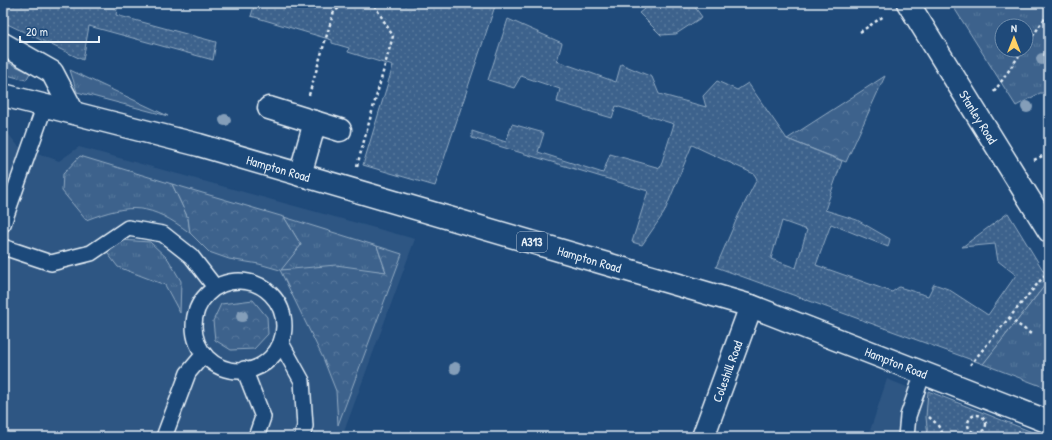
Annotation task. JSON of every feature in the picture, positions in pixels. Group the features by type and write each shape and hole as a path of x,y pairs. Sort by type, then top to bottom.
{"main road":[{"name":"Stanley Road","path":"908,3 1049,231"},
{"path":"3,44 52,72 73,112"},
{"name":"Hampton Road","path":"3,95 199,145 751,306 1049,422"},
{"path":"269,108 340,130"},
{"path":"300,175 309,120"},
{"name":"Coleshill Road","path":"703,437 751,306"}],"lane":[{"path":"3,224 45,105"},
{"path":"3,247 51,263 91,253 128,228 162,234 191,256 215,288"},
{"path":"230,282 251,282 265,289 276,300 283,314 284,328 281,343 266,362 252,369 236,370 216,365 204,354 197,341 194,325 196,312 203,298 215,288 230,282"},
{"path":"281,343 302,381 306,426 302,437"},
{"path":"164,437 188,373 204,354"},
{"path":"244,369 263,418 256,437"},
{"path":"906,437 908,416 923,373"}],"path":[{"path":"309,120 334,11 341,7 342,3"},
{"path":"351,190 393,36 373,3"},
{"path":"1034,34 1049,12"},
{"path":"860,32 884,16"},
{"path":"994,92 1017,58"},
{"path":"952,385 1049,270"},
{"path":"1009,318 1031,334"},
{"path":"972,437 973,433 968,426 968,420 973,416 979,415 984,418 986,427 982,432 973,433"}],"shaded area":[{"path":"3,127 18,146 59,161 79,147 415,239 342,437 3,437"},
{"path":"887,379 1031,437 868,437"}],"green space":[{"path":"5,3 118,3 116,15 216,42 213,60 89,26 83,60 3,22"},
{"path":"255,3 496,3 435,186 363,165 393,66 348,52 349,48 332,43 332,40 251,16"},
{"path":"652,3 692,3 702,17 676,34 661,35 639,13"},
{"path":"951,3 1049,3 1049,93 1040,93 1016,106"},
{"path":"508,19 562,43 557,61 616,82 621,64 652,77 659,94 706,107 703,96 717,81 737,90 748,83 787,139 842,161 825,210 857,220 890,239 888,247 831,224 816,265 892,292 899,287 928,296 934,284 948,289 988,315 1016,275 998,261 995,244 962,247 1008,213 1049,280 983,364 716,267 738,216 757,179 754,174 692,145 664,213 642,245 632,242 648,191 472,138 472,131 506,142 512,124 544,133 538,152 603,173 610,154 660,168 674,124 616,106 612,118 557,102 560,89 521,76 514,88 488,80","holes":["782,221 807,230 796,268 771,259"]},
{"path":"3,60 30,73 26,80 3,74"},
{"path":"70,70 168,116 77,92"},
{"path":"885,76 846,162 787,139"},
{"path":"80,156 172,184 188,218 190,233 163,216 151,211 140,209 116,211 86,220 62,191 63,174"},
{"path":"172,184 284,217 301,245 281,270 336,265 386,272 377,246 402,254 338,425 336,391 323,358 280,270 259,264 229,259 209,252 190,233 188,218"},
{"path":"284,217 377,246 386,272 364,270 280,270 301,245"},
{"path":"121,240 150,242 168,259 181,281 180,313 165,285 118,267 105,250"},
{"path":"1049,280 1049,389 983,364"},
{"path":"253,300 267,317 268,334 254,349 231,350 215,340 213,321 221,304"},
{"path":"928,391 1032,432 1029,437 928,437 926,417"}]}
